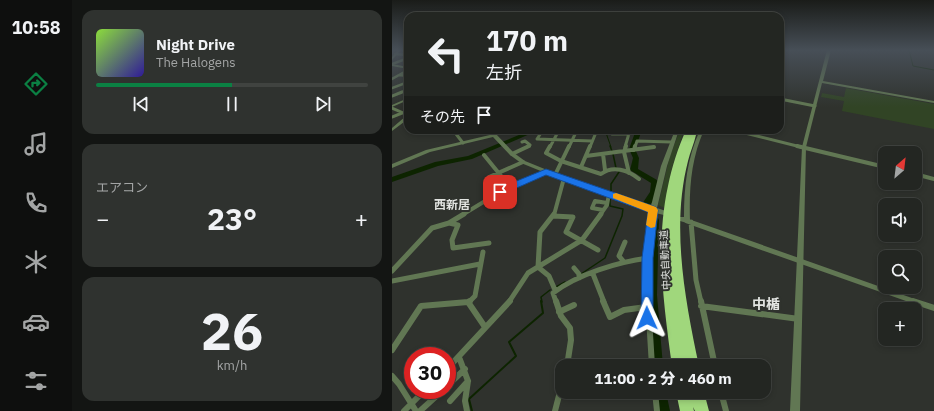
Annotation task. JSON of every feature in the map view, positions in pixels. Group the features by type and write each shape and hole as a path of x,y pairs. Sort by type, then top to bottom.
{"highway":[{"name":"中央自動車道","path":"678,359 670,298 668,236 669,212 675,173 679,155 687,134"},
{"name":"中央自動車道","path":"691,359 682,301 677,237 682,173 694,134"},
{"path":"685,399 687,411"},
{"path":"699,399 702,411"}],"street":[{"path":"795,411 804,147 824,69"},
{"path":"392,79 404,72"},
{"path":"399,75 404,76"},
{"path":"821,82 934,102"},
{"path":"392,88 404,84"},
{"path":"392,96 404,91"},
{"path":"784,100 815,106"},
{"path":"392,107 404,101"},
{"path":"392,107 402,113"},
{"path":"392,117 402,113"},
{"path":"392,130 404,120"},
{"path":"456,134 463,143"},
{"path":"540,134 537,139 592,141"},
{"path":"557,134 546,153 561,161 601,174 605,170 615,169 635,175 639,179"},
{"path":"554,175 575,134"},
{"path":"581,167 595,134"},
{"path":"628,134 624,152 629,173"},
{"path":"651,359 646,307 648,258 653,210 674,134"},
{"path":"701,134 690,168 686,198 687,221 696,280 713,359"},
{"path":"750,134 878,165"},
{"path":"392,166 422,153 494,135 512,154 523,162 554,175 664,213"},
{"path":"512,154 530,145 525,141 522,142"},
{"path":"634,150 637,141 671,142"},
{"path":"586,156 654,147"},
{"path":"602,154 605,170"},
{"path":"484,155 510,187"},
{"path":"489,177 523,162"},
{"path":"392,271 432,228 449,223 510,187 546,172"},
{"path":"922,175 934,178"},
{"path":"538,267 538,241 540,232 555,213 564,178"},
{"path":"456,360 515,294 528,273 582,240 603,210 607,203 609,194"},
{"path":"603,210 592,208 595,201 607,203"},
{"path":"553,216 572,217 566,232 598,250"},
{"path":"687,221 934,308"},
{"path":"449,223 458,226 452,240 453,248 489,243"},
{"path":"624,262 619,256 625,242"},
{"path":"392,350 421,306 468,302 475,296 483,252"},
{"path":"555,290 579,278 624,262 648,258"},
{"path":"392,281 480,264"},
{"path":"538,267 549,276 555,290 553,293 559,312 570,328 571,340 568,359"},
{"path":"574,268 579,274 579,278"},
{"path":"593,274 610,317 624,310 646,307"},
{"path":"468,302 485,327"},
{"path":"559,312 574,305"},
{"path":"701,306 799,319"},
{"path":"459,357 465,369 468,381 465,401 467,411"},
{"path":"456,378 465,369"},
{"path":"392,376 398,381 416,411"},
{"path":"450,401 468,381"},
{"path":"404,411 416,399"},
{"path":"420,411 433,399"},
{"path":"555,411 558,399"},
{"path":"656,399 657,411"},
{"path":"723,399 726,411"}],"green space":[{"path":"846,88 934,104 934,129 842,111 844,101 821,97 822,93 844,97"},
{"path":"678,134 683,134 671,171 665,208 658,205 670,156"}],"waterway":[{"path":"930,69 934,70"},
{"path":"392,180 437,164 470,158 527,134"},
{"path":"606,134 611,147"},
{"path":"632,149 638,134"},
{"path":"610,146 612,151"},
{"path":"633,151 636,158 634,170 654,182 655,186 652,197 646,204"},
{"path":"613,154 616,168"},
{"path":"611,193 611,184 619,172"},
{"path":"581,274 605,258 622,216 623,209 610,206 610,198"},
{"path":"655,220 652,295 657,359"},
{"path":"556,287 565,282"},
{"path":"542,302 541,297 550,290"},
{"path":"472,411 469,399 516,356 509,342 543,313 541,301"},
{"path":"661,399 663,411"}],"slow traffic":[{"path":"616,196 653,210 651,225"}],"district":[{"name":"西新居","path":"452,204"},
{"name":"中楯","path":"766,304"}],"route":[{"path":"500,192 524,180 546,172 653,210 649,237 646,307 647,318"}]}
